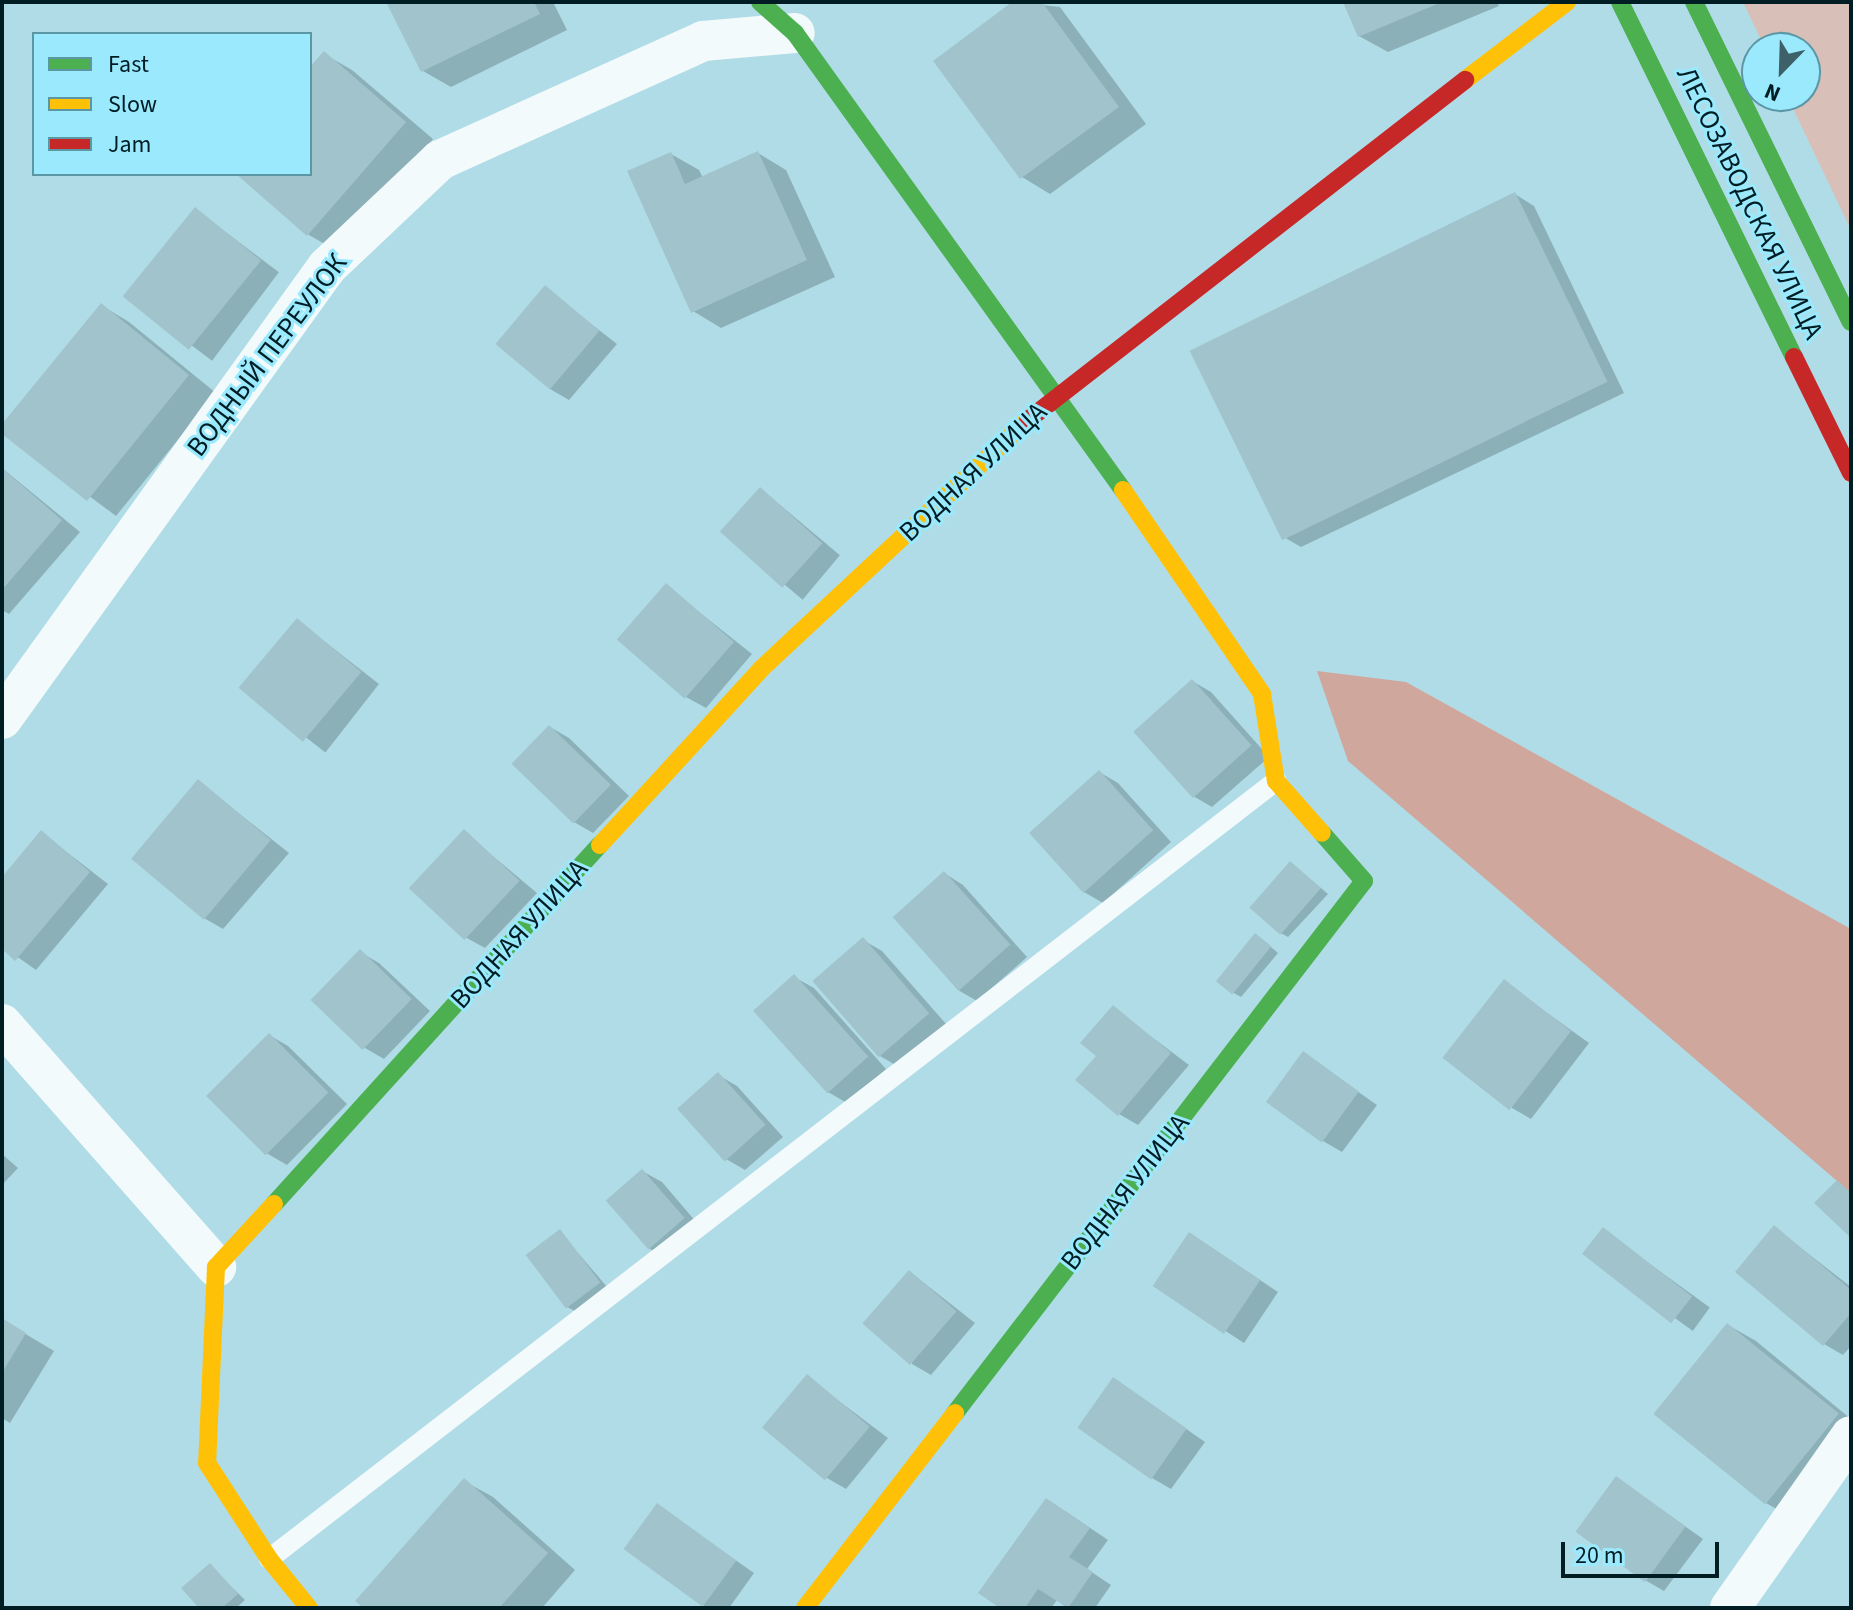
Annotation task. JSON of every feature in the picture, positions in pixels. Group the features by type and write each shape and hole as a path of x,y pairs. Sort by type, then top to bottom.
{"street":[{"name":"ВОДНАЯ УЛИЦА","path":"760,2 795,33 1055,395 1262,694 1276,781 1364,881 805,1608"},
{"name":"ВОДНАЯ УЛИЦА","path":"216,1267 761,669 1055,395 1567,2"},
{"name":"ЛЕСОЗАВОДСКАЯ УЛИЦА","path":"1620,2 1851,473"},
{"name":"ЛЕСОЗАВОДСКАЯ УЛИЦА","path":"1694,2 1851,322"},
{"name":"ВОДНЫЙ ПЕРЕУЛОК","path":"2,719 327,267 440,160 703,41 795,33"},
{"path":"2,1024 216,1267 207,1463 269,1559 309,1608"},
{"path":"1730,1608 1851,1436"}],"lane":[{"path":"269,1559 1276,781"}],"shaded area":[{"path":"1743,2 1851,2 1851,230 1795,112 1821,112 1821,32 1757,32"},
{"path":"1317,671 1406,682 1851,929 1851,1193 1348,761"}],"building":[{"path":"386,2 534,2 540,14 421,72"},
{"path":"1012,2 1042,2 1119,107 1020,179 933,61"},
{"path":"1343,2 1442,2 1358,37"},
{"path":"324,51 406,122 307,236 238,176 312,176 312,65"},
{"path":"758,151 807,260 691,313 627,171 671,152 685,184"},
{"path":"1515,192 1607,382 1282,540 1190,351"},
{"path":"195,207 261,260 189,350 123,296"},
{"path":"545,285 599,331 550,390 496,344"},
{"path":"101,303 189,375 87,501 2,434 2,424"},
{"path":"2,468 62,520 2,590"},
{"path":"760,487 822,543 782,588 720,532"},
{"path":"666,583 734,642 685,699 617,640"},
{"path":"297,618 361,672 303,742 239,688"},
{"path":"1192,679 1252,745 1193,798 1133,732"},
{"path":"549,725 611,785 573,824 511,764"},
{"path":"1099,770 1153,830 1083,893 1029,833"},
{"path":"198,779 271,840 204,920 131,859"},
{"path":"464,829 520,881 464,940 409,888"},
{"path":"41,830 90,872 15,961 2,949 2,877"},
{"path":"1290,861 1321,888 1280,935 1249,908"},
{"path":"944,871 1010,945 959,991 893,917"},
{"path":"1255,933 1271,946 1232,994 1216,981"},
{"path":"863,937 929,1013 879,1057 812,981"},
{"path":"360,949 412,999 362,1050 311,1000"},
{"path":"794,974 868,1056 827,1093 753,1011"},
{"path":"1504,979 1571,1031 1509,1110 1442,1058"},
{"path":"1113,1005 1171,1053 1118,1116 1075,1080 1096,1056 1080,1043"},
{"path":"269,1033 328,1092 265,1155 206,1096"},
{"path":"1303,1051 1359,1092 1322,1143 1266,1102"},
{"path":"718,1072 766,1125 725,1162 677,1109"},
{"path":"642,1169 685,1218 648,1250 606,1200"},
{"path":"1837,1180 1851,1193 1851,1238 1814,1203"},
{"path":"1774,1225 1851,1290 1851,1313 1823,1346 1735,1272"},
{"path":"1603,1227 1692,1297 1671,1323 1582,1254"},
{"path":"560,1229 600,1283 566,1308 526,1255"},
{"path":"1189,1232 1260,1280 1224,1334 1153,1286"},
{"path":"909,1270 957,1311 910,1365 862,1324"},
{"path":"2,1318 26,1333 2,1373"},
{"path":"1727,1323 1839,1414 1765,1505 1653,1414"},
{"path":"807,1374 870,1427 825,1480 762,1428"},
{"path":"1113,1377 1187,1429 1151,1479 1077,1428"},
{"path":"1616,1476 1686,1527 1645,1582 1575,1532"},
{"path":"464,1478 548,1553 499,1608 363,1608 355,1601"},
{"path":"1046,1498 1090,1528 1069,1557 1093,1572 1068,1608 1038,1589 1025,1608 1000,1608 978,1593"},
{"path":"657,1503 736,1561 703,1607 623,1549"},
{"path":"210,1563 238,1594 222,1608 199,1608 181,1588"}],"traffic: fast":[{"path":"760,2 795,33 1123,490"},
{"path":"1620,2 1794,357"},
{"path":"1694,2 1851,322"},
{"path":"955,1413 1364,881 1322,833"},
{"path":"274,1204 600,845"}],"traffic: slow":[{"path":"1465,80 1567,2"},
{"path":"600,845 761,669 1028,420"},
{"path":"1123,490 1262,694 1276,781 1322,833"},
{"path":"274,1204 216,1267 207,1463 269,1559 309,1608"},
{"path":"805,1608 955,1413"}],"traffic: jam":[{"path":"1028,420 1465,80"},
{"path":"1794,357 1851,473"}]}
